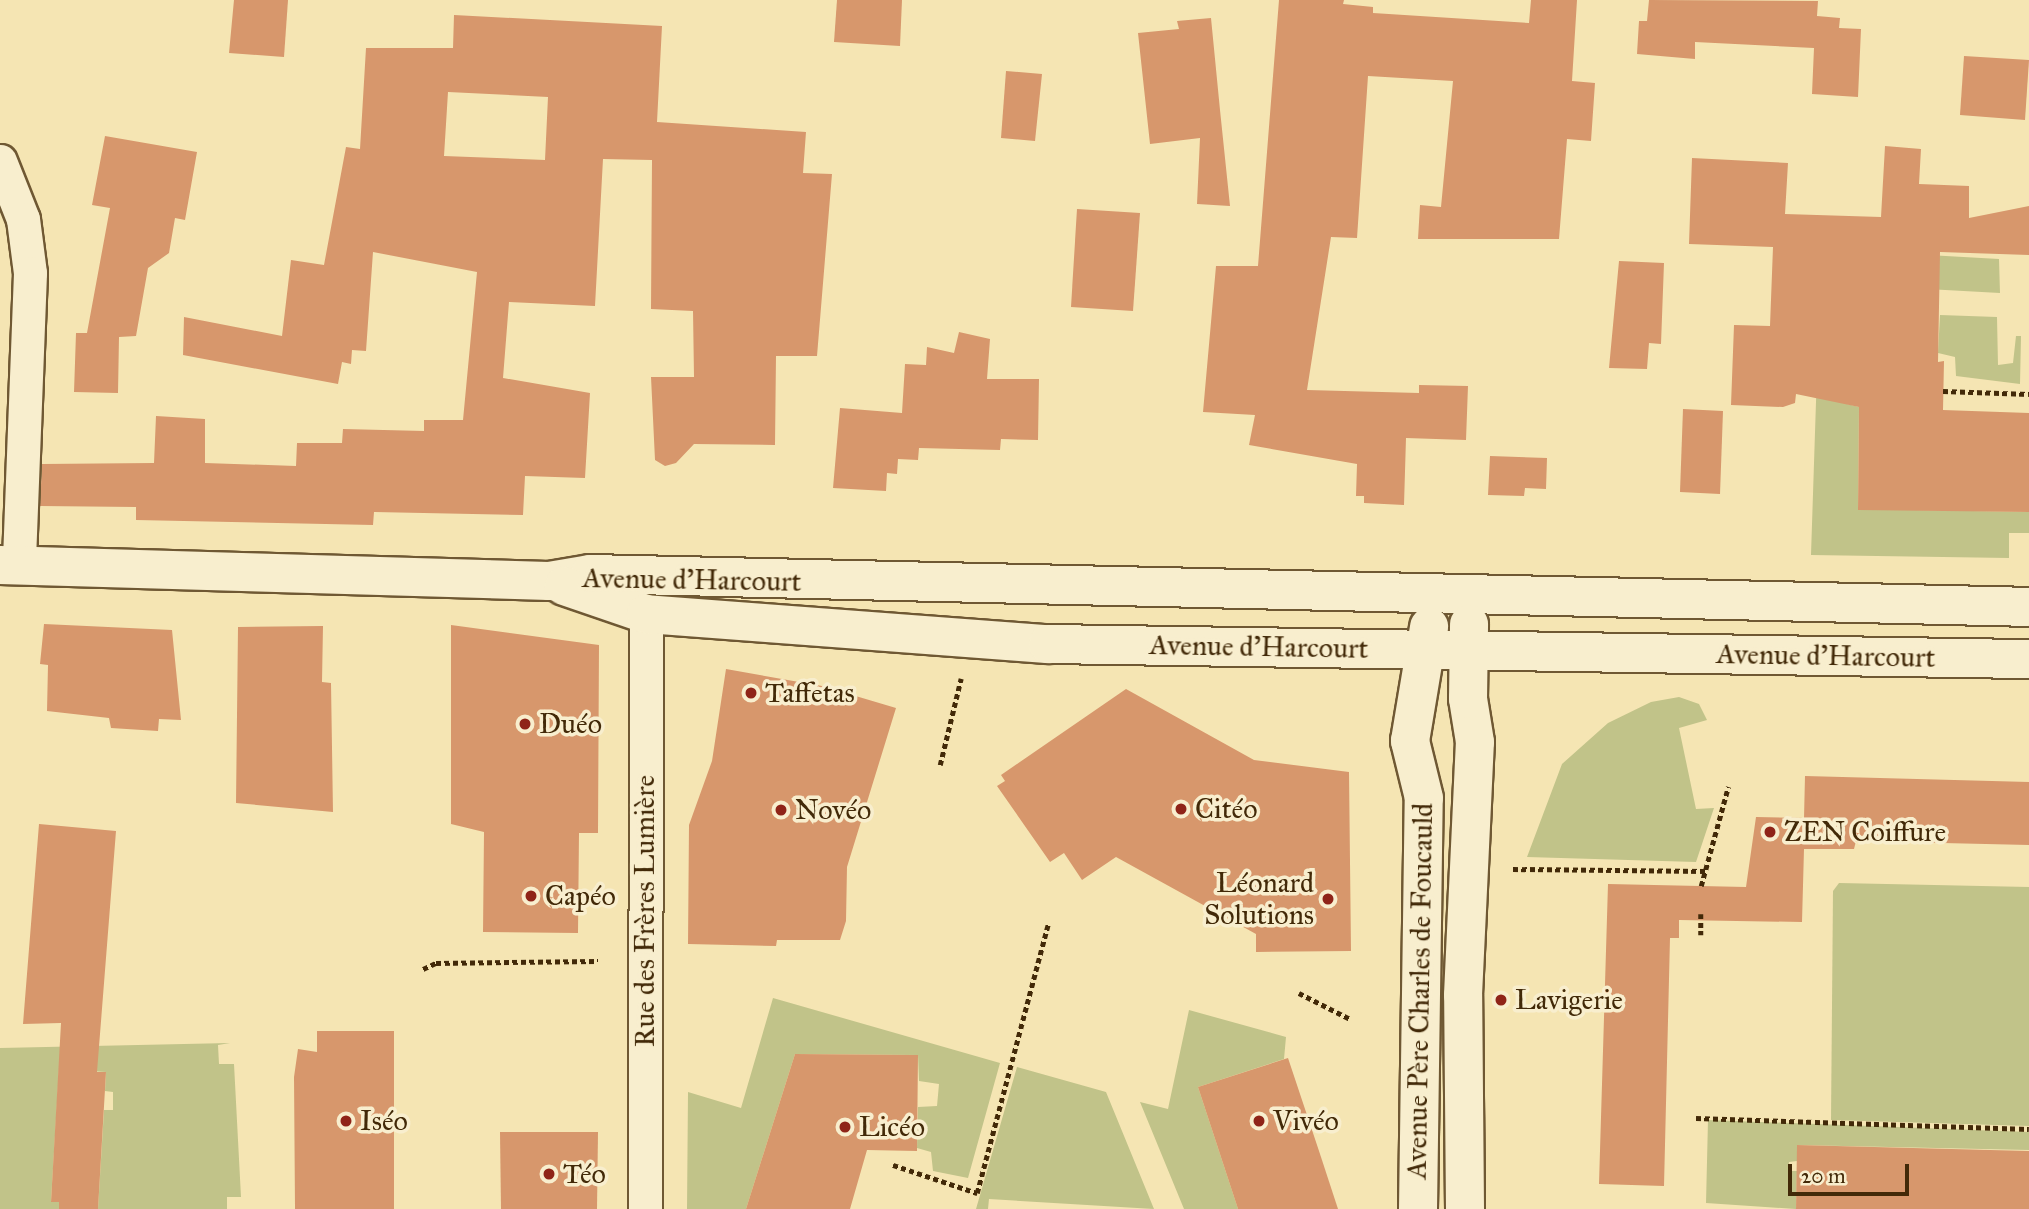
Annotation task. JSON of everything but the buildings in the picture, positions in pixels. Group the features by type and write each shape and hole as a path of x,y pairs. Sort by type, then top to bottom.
{"main road":[{"path":"10,565 549,581"},
{"name":"Avenue d'Harcourt","path":"549,581 590,574 2029,607"},
{"name":"Avenue d'Harcourt","path":"549,581 646,614 1048,644 2029,659"},
{"name":"Avenue Père Charles de Foucauld","path":"1418,1209 1424,797 1410,741 1428,650 1430,595"},
{"name":"Avenue Père Charles de Foucauld","path":"1465,1209 1464,983 1475,742 1469,650 1470,596"},
{"path":"1421,980 1464,983"}],"street":[{"path":"0,160 23,219 30,273 10,565"},
{"name":"Rue des Frères Lumière","path":"645,1209 646,614"}],"path":[{"path":"1944,391 2029,394"},
{"path":"940,765 962,670"},
{"path":"1701,886 1728,787"},
{"path":"1513,869 1705,872"},
{"path":"1701,914 1701,935"},
{"path":"893,1165 977,1193 1048,923"},
{"path":"423,969 436,962 598,961"},
{"path":"1299,993 1350,1018"},
{"path":"1696,1118 2029,1129"}],"green space":[{"path":"1821,249 1999,259 2000,293 1854,285 1847,404 1859,407 1858,509 2029,512 2029,533 2009,533 2009,558 1811,555"},
{"path":"1940,315 1997,317 1998,365 2013,363 2016,336 2021,336 2020,384 1956,376 1955,357 1938,353"},
{"path":"1679,697 1699,704 1707,720 1679,728 1696,809 1714,808 1696,862 1527,857 1562,764 1608,723 1651,702"},
{"path":"1839,883 2029,887 2029,1126 1831,1120 1833,891"},
{"path":"773,998 1000,1063 968,1178 933,1171 931,1152 917,1148 918,1107 937,1106 939,1084 919,1081 918,1055 795,1054 746,1209 687,1209 688,1092 741,1108"},
{"path":"1189,1010 1286,1037 1284,1059 1198,1087 1238,1209 1184,1209 1140,1102 1168,1109"},
{"path":"230,1043 218,1045 219,1064 234,1064 241,1197 227,1197 227,1209 98,1209 104,1110 113,1110 113,1092 105,1091 106,1072 59,1069 51,1201 59,1202 59,1209 0,1209 0,1048"},
{"path":"1017,1067 1106,1092 1154,1209 989,1199 988,1209 976,1209"},
{"path":"1708,1120 2029,1132 2029,1150 1797,1145 1797,1161 1789,1162 1788,1171 1797,1171 1796,1209 1706,1203"}],"place":[{"name":"Taffetas","path":"751,693"},
{"name":"Duéo","path":"525,724"},
{"name":"Citéo","path":"1181,809"},
{"name":"Novéo","path":"781,810"},
{"name":"ZEN Coiffure","path":"1770,832"},
{"name":"Capéo","path":"531,896"},
{"name":"Léonard Solutions","path":"1328,899"},
{"name":"Lavigerie","path":"1501,1000"},
{"name":"Iséo","path":"346,1121"},
{"name":"Vivéo","path":"1259,1121"},
{"name":"Licéo","path":"845,1127"},
{"name":"Téo","path":"549,1174"}]}
